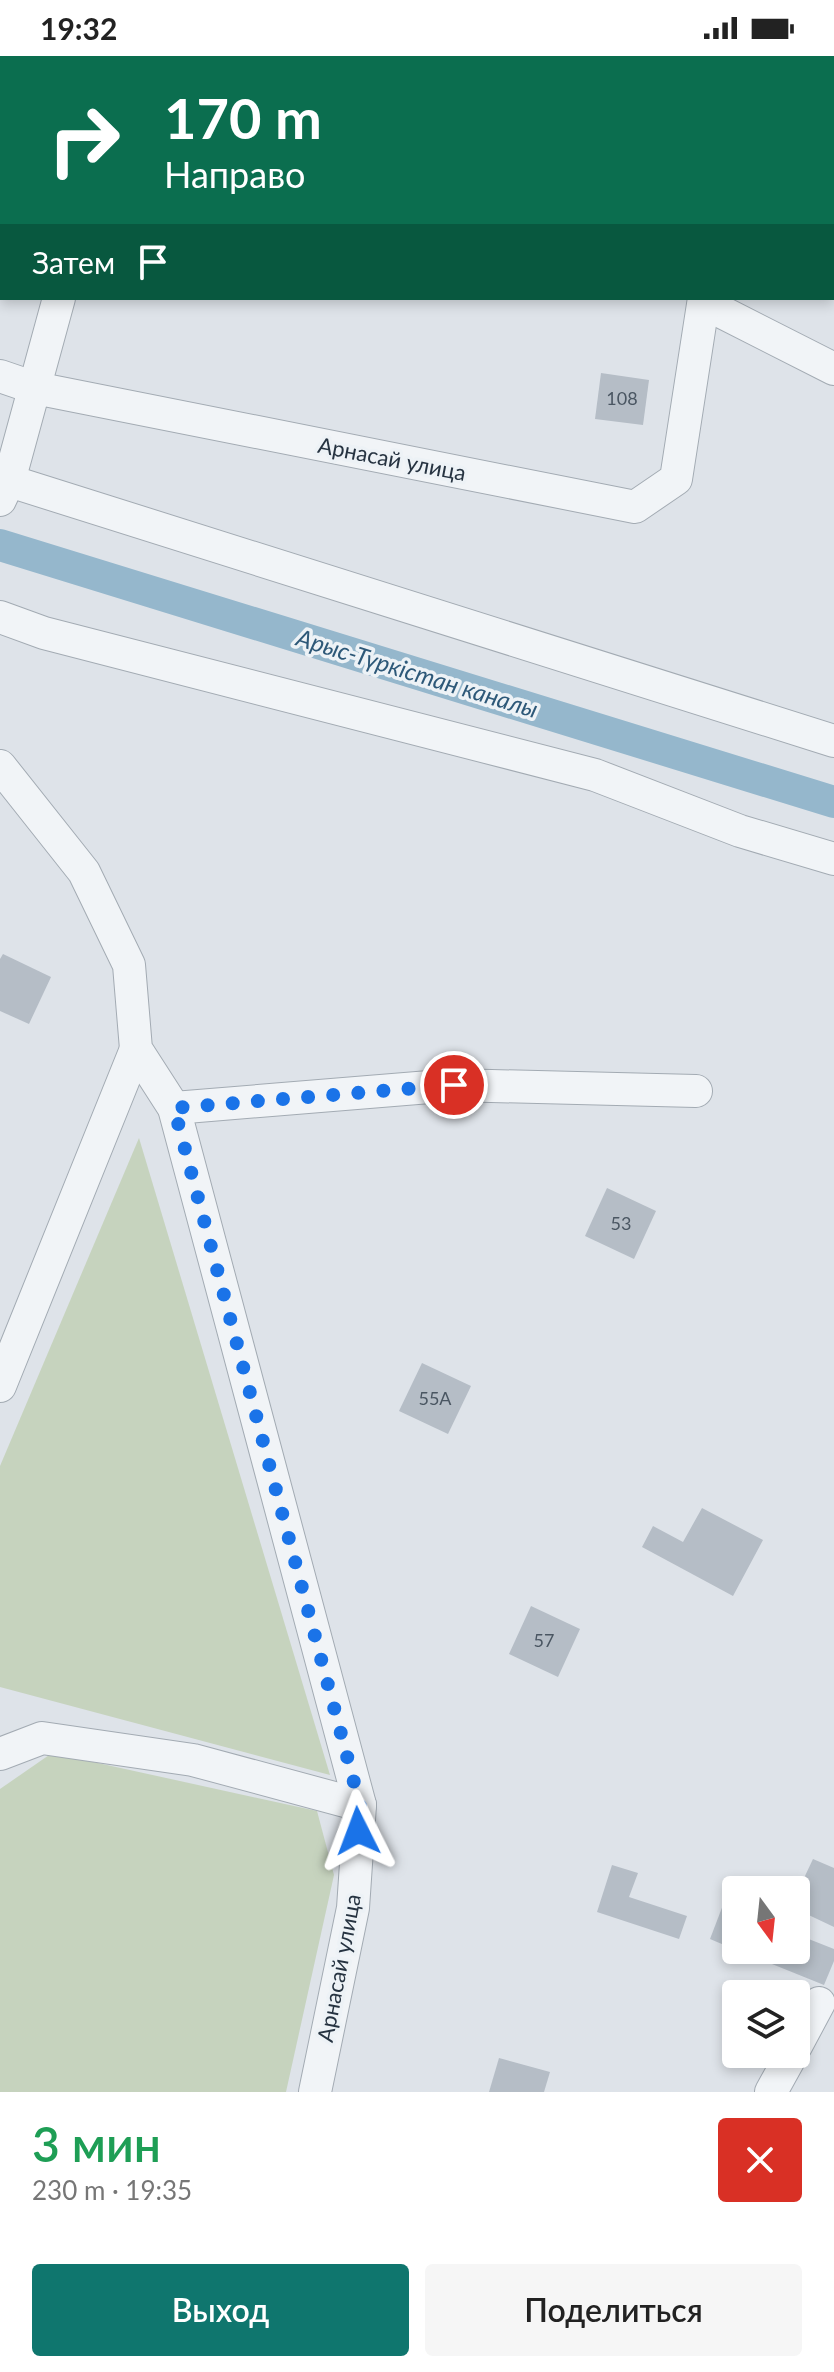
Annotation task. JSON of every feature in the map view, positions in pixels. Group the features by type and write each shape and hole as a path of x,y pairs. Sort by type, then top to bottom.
{"street":[{"path":"58,300 35,388 3,487 834,741"},
{"path":"704,300 834,369"},
{"name":"Арнасай улица","path":"0,376 35,388 635,507 676,479 704,300"},
{"path":"0,617 44,633 595,775 740,831 834,859"},
{"name":"Арнасай улица","path":"0,766 84,872 129,965 136,1049 174,1108 360,1805 353,1908 315,2092"},
{"path":"0,1386 136,1049"},
{"path":"174,1108 454,1085 696,1091"},
{"path":"0,1754 42,1738 193,1760 360,1805"},
{"path":"810,2020 819,2003"},
{"path":"771,2092 784,2068"}],"green space":[{"path":"139,1138 330,1775 0,1687 0,1466"},
{"path":"52,1753 317,1811 334,1875 286,2092 0,2092 0,1789"}],"building":[{"path":"601,373 649,380 643,425 595,419"},
{"path":"3,954 51,977 29,1024 0,1011 0,959"},
{"path":"607,1188 656,1211 634,1259 585,1236"},
{"path":"422,1363 471,1386 448,1434 399,1411"},
{"path":"702,1508 763,1540 733,1596 642,1547 653,1526 683,1542"},
{"path":"531,1606 580,1629 558,1677 509,1654"},
{"path":"813,1859 834,1868 834,1927 810,1916 810,1876 805,1876"},
{"path":"612,1865 638,1873 629,1897 687,1916 679,1939 597,1912"},
{"path":"722,1908 722,1944 710,1939"},
{"path":"810,1940 834,1949 834,1961 824,1985 772,1964 810,1964"},
{"path":"499,2058 550,2072 544,2092 489,2092"}],"waterway":[{"name":"Арыс-Түркістан каналы","path":"0,545 834,802"}],"route":[{"path":"358,1831 360,1805 174,1108 454,1085"}]}
